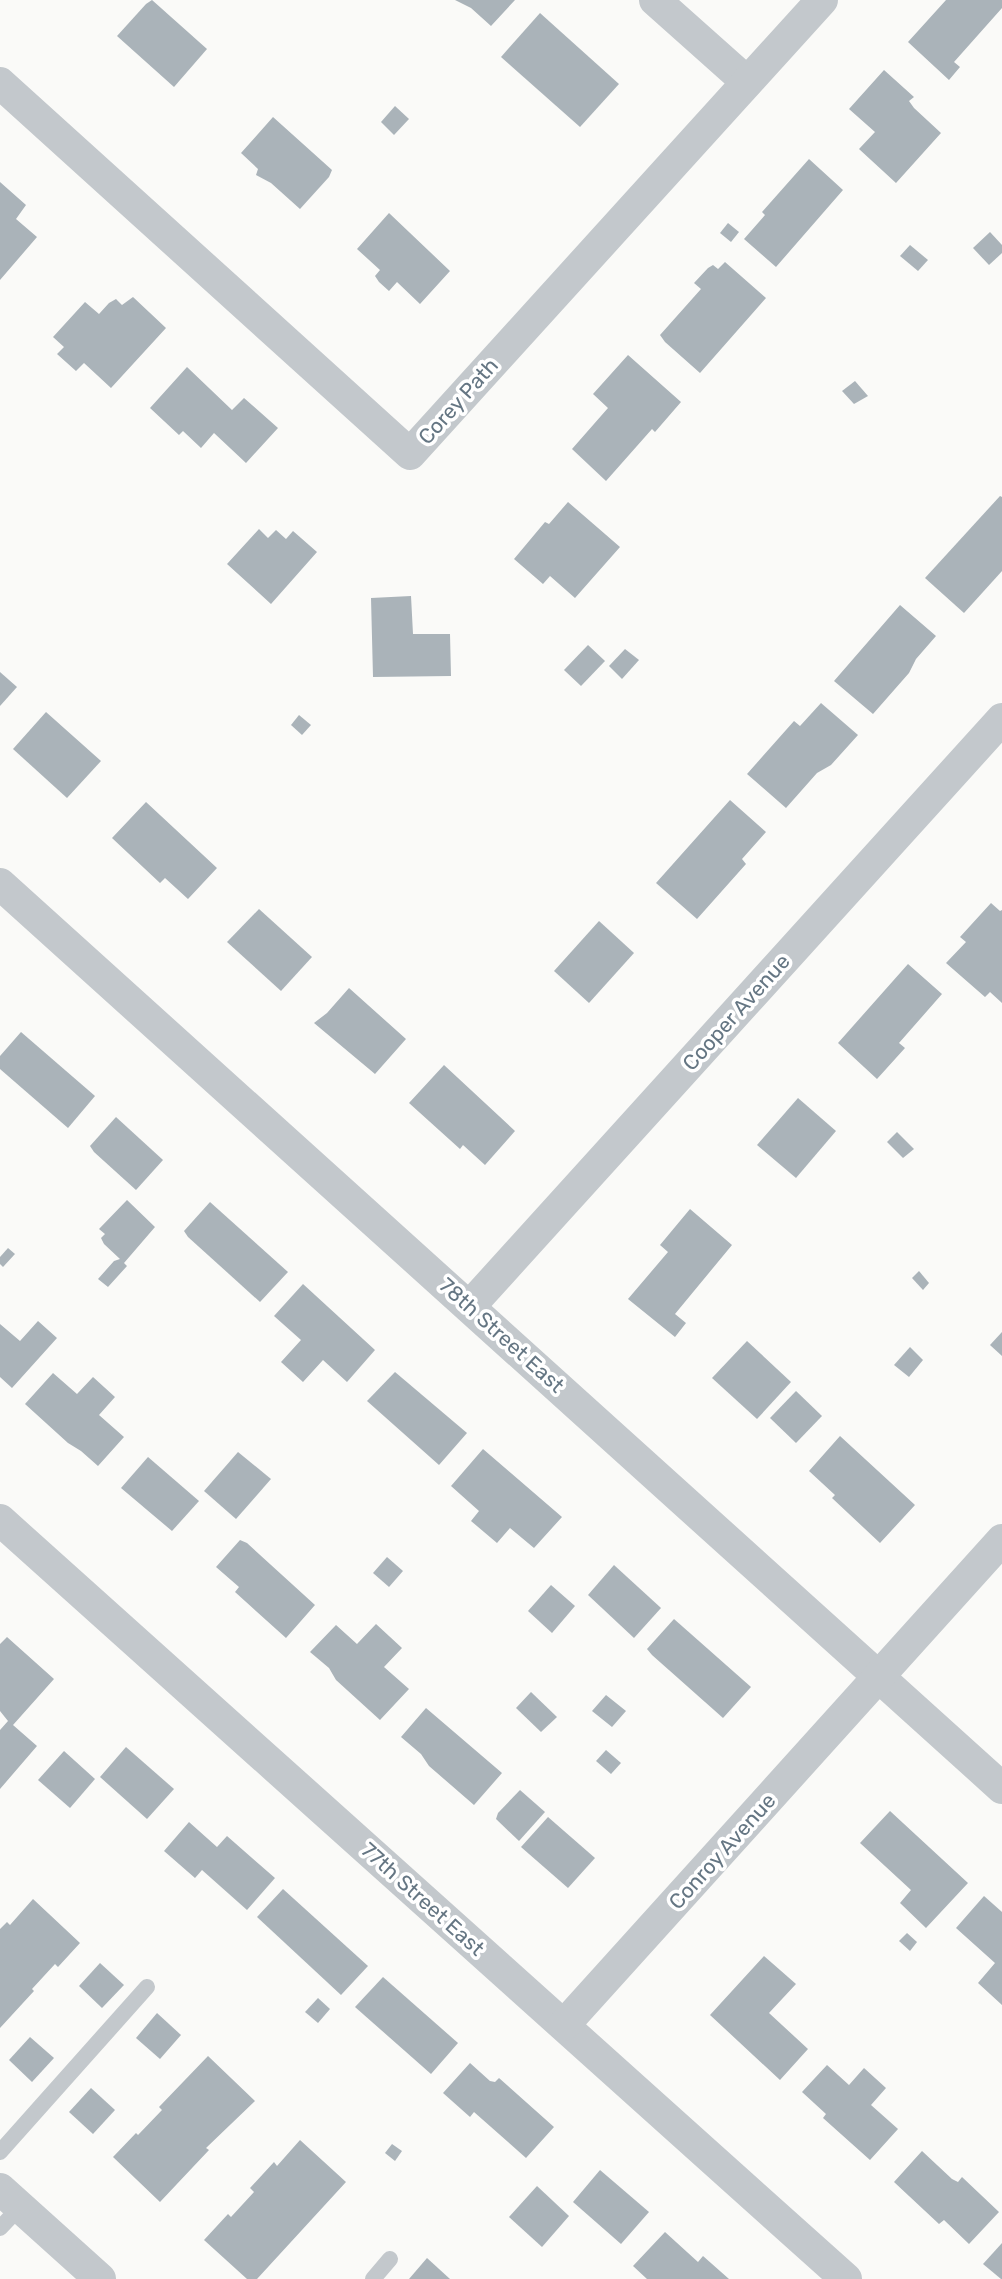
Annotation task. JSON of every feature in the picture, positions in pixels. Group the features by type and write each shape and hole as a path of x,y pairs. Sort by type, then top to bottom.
{"street":[{"path":"655,0 747,82"},
{"name":"Corey Path","path":"0,83 410,454 822,0"},
{"name":"Cooper Avenue","path":"470,1306 1002,719"},
{"name":"78th Street East","path":"0,884 1002,1788"},
{"name":"77th Street East","path":"0,1520 846,2279"},
{"name":"Conroy Avenue","path":"564,2025 1002,1540"},
{"path":"7,2208 100,2279"}],"lane":[{"path":"0,2152 147,1987"},
{"path":"373,2279 390,2259"}],"building":[{"path":"152,0 207,49 174,87 117,36"},
{"path":"455,0 515,0 491,26 471,8"},
{"path":"946,0 1002,0 1002,8 954,62 960,67 949,80 908,42"},
{"path":"540,13 619,84 580,127 501,57"},
{"path":"884,70 914,97 909,101 914,108 941,133 896,183 859,149 875,132 849,109"},
{"path":"395,106 409,119 394,135 381,122"},
{"path":"273,117 332,170 329,177 300,209 271,183 256,175 258,169 241,153"},
{"path":"809,159 843,190 776,267 744,239 765,215 762,212"},
{"path":"0,182 26,205 16,219 37,237 0,280"},
{"path":"389,213 450,271 420,304 397,282 389,291 375,276 380,270 357,249"},
{"path":"728,223 739,232 731,242 720,233"},
{"path":"990,232 1002,245 1002,253 989,265 973,248"},
{"path":"910,245 928,260 918,271 900,256"},
{"path":"725,262 766,298 700,373 660,335 701,289 694,283 708,268 713,265 718,269"},
{"path":"133,297 166,328 111,388 84,363 76,371 57,354 64,347 53,337 85,302 99,314 116,299 122,305"},
{"path":"628,355 681,402 655,432 652,429 606,481 572,449 608,408 593,394"},
{"path":"187,367 232,410 244,398 278,428 246,463 214,433 201,448 183,431 179,435 150,408"},
{"path":"855,381 868,396 854,404 842,391"},
{"path":"1000,496 1002,571 964,613 925,578"},
{"path":"568,502 620,547 575,598 550,576 543,584 514,559 545,522 549,524"},
{"path":"259,529 268,538 276,530 286,539 293,531 317,552 271,604 227,564"},
{"path":"411,596 413,634 450,634 451,676 373,677 371,598"},
{"path":"900,605 936,636 916,659 909,673 873,714 834,681"},
{"path":"588,645 605,661 581,686 564,670"},
{"path":"625,649 639,660 622,679 609,666"},
{"path":"0,672 17,687 0,706"},
{"path":"821,703 858,735 831,765 817,773 786,808 747,774 794,721 800,726"},
{"path":"46,712 101,761 67,798 13,749"},
{"path":"299,715 311,725 302,735 291,725"},
{"path":"730,800 766,832 742,859 746,864 697,919 656,883"},
{"path":"146,802 217,868 188,899 165,878 160,883 112,838"},
{"path":"991,903 1002,910 1002,1003 990,992 985,997 946,963 966,942 960,937"},
{"path":"259,909 312,957 281,991 227,942"},
{"path":"599,921 634,953 589,1003 554,971"},
{"path":"908,964 942,994 899,1043 905,1048 877,1079 838,1043"},
{"path":"349,988 406,1039 375,1074 314,1023 327,1013"},
{"path":"21,1032 95,1096 68,1128 0,1069 0,1056"},
{"path":"444,1065 515,1131 485,1165 463,1145 460,1149 409,1103"},
{"path":"798,1098 836,1131 796,1178 757,1145"},
{"path":"116,1117 163,1160 136,1190 90,1146"},
{"path":"897,1132 914,1149 903,1158 887,1142"},
{"path":"127,1200 155,1227 124,1263 127,1266 108,1287 98,1279 114,1261 120,1259 104,1244 101,1238 105,1234 99,1229"},
{"path":"210,1202 288,1272 260,1302 184,1231"},
{"path":"690,1209 732,1245 675,1314 686,1323 675,1337 628,1299 668,1252 660,1245"},
{"path":"8,1248 15,1254 3,1267 0,1257"},
{"path":"919,1271 929,1283 923,1290 912,1278"},
{"path":"303,1284 375,1350 347,1382 323,1360 303,1382 281,1362 301,1340 274,1316"},
{"path":"38,1321 57,1338 12,1388 0,1377 0,1324 20,1341"},
{"path":"1002,1332 1002,1356 990,1345"},
{"path":"747,1341 791,1382 757,1419 712,1378"},
{"path":"910,1347 923,1360 909,1377 894,1365"},
{"path":"395,1372 467,1433 439,1465 367,1401"},
{"path":"53,1373 77,1394 93,1377 115,1397 99,1415 124,1437 98,1466 25,1404"},
{"path":"796,1391 822,1416 796,1443 770,1418"},
{"path":"840,1436 915,1505 880,1543 832,1498 835,1495 809,1471"},
{"path":"483,1449 562,1517 534,1548 510,1528 497,1543 471,1521 479,1511 451,1486"},
{"path":"238,1452 271,1479 236,1519 204,1491"},
{"path":"148,1457 199,1501 172,1531 121,1488"},
{"path":"240,1540 247,1543 315,1605 286,1638 235,1592 239,1587 216,1567"},
{"path":"387,1557 403,1571 389,1587 373,1573"},
{"path":"614,1565 661,1608 634,1638 588,1595"},
{"path":"551,1585 575,1606 552,1633 528,1611"},
{"path":"674,1619 751,1687 723,1718 647,1649"},
{"path":"376,1624 402,1648 384,1667 409,1689 380,1720 310,1652 336,1625 357,1644"},
{"path":"7,1637 54,1679 13,1725 37,1746 0,1789 0,1730 8,1721 0,1711 0,1644"},
{"path":"531,1692 557,1717 541,1732 516,1708"},
{"path":"606,1695 626,1711 612,1727 592,1711"},
{"path":"426,1708 502,1773 474,1805 429,1766 421,1754 401,1737"},
{"path":"126,1747 174,1789 147,1819 100,1777"},
{"path":"606,1750 621,1763 611,1774 596,1761"},
{"path":"64,1751 95,1779 70,1808 38,1780"},
{"path":"520,1790 545,1812 519,1841 496,1819 498,1813"},
{"path":"890,1811 968,1883 926,1928 900,1903 911,1890 860,1843"},
{"path":"548,1817 595,1858 568,1888 521,1847"},
{"path":"189,1822 217,1847 227,1836 275,1878 247,1910 202,1870 195,1878 164,1851"},
{"path":"283,1889 368,1966 341,1995 257,1917"},
{"path":"984,1896 1002,1912 1002,2005 978,1983 995,1963 956,1928"},
{"path":"33,1899 80,1943 58,1967 55,1964 0,2028 0,1929 7,1922 10,1925"},
{"path":"907,1933 917,1942 910,1951 899,1941"},
{"path":"764,1956 796,1984 769,2013 808,2049 780,2080 710,2015"},
{"path":"100,1963 124,1985 102,2008 79,1986"},
{"path":"383,1977 458,2043 431,2074 355,2007"},
{"path":"318,1998 330,2009 318,2023 305,2012"},
{"path":"157,2013 181,2035 160,2059 136,2038"},
{"path":"30,2037 54,2058 32,2082 9,2060"},
{"path":"208,2056 255,2101 206,2148 209,2150 160,2202 113,2157 162,2110 159,2107"},
{"path":"470,2063 490,2081 495,2082 499,2078 554,2127 526,2158 474,2112 470,2117 443,2093"},
{"path":"827,2065 849,2085 864,2068 886,2088 871,2105 898,2129 870,2160 823,2118 826,2114 802,2092"},
{"path":"91,2088 115,2110 93,2134 69,2112"},
{"path":"300,2140 346,2182 257,2279 247,2279 204,2240 228,2214 231,2217 254,2192 250,2188 274,2162 277,2166"},
{"path":"392,2144 402,2151 395,2161 385,2153"},
{"path":"922,2151 952,2179 958,2182 962,2177 999,2212 969,2244 944,2220 939,2224 894,2182"},
{"path":"600,2170 649,2212 621,2244 573,2202"},
{"path":"537,2186 569,2216 542,2247 509,2217"},
{"path":"665,2232 698,2262 703,2256 729,2279 647,2279 633,2266"},
{"path":"1002,2243 1002,2279 1001,2279 983,2264"},
{"path":"427,2258 450,2279 409,2279"}]}
